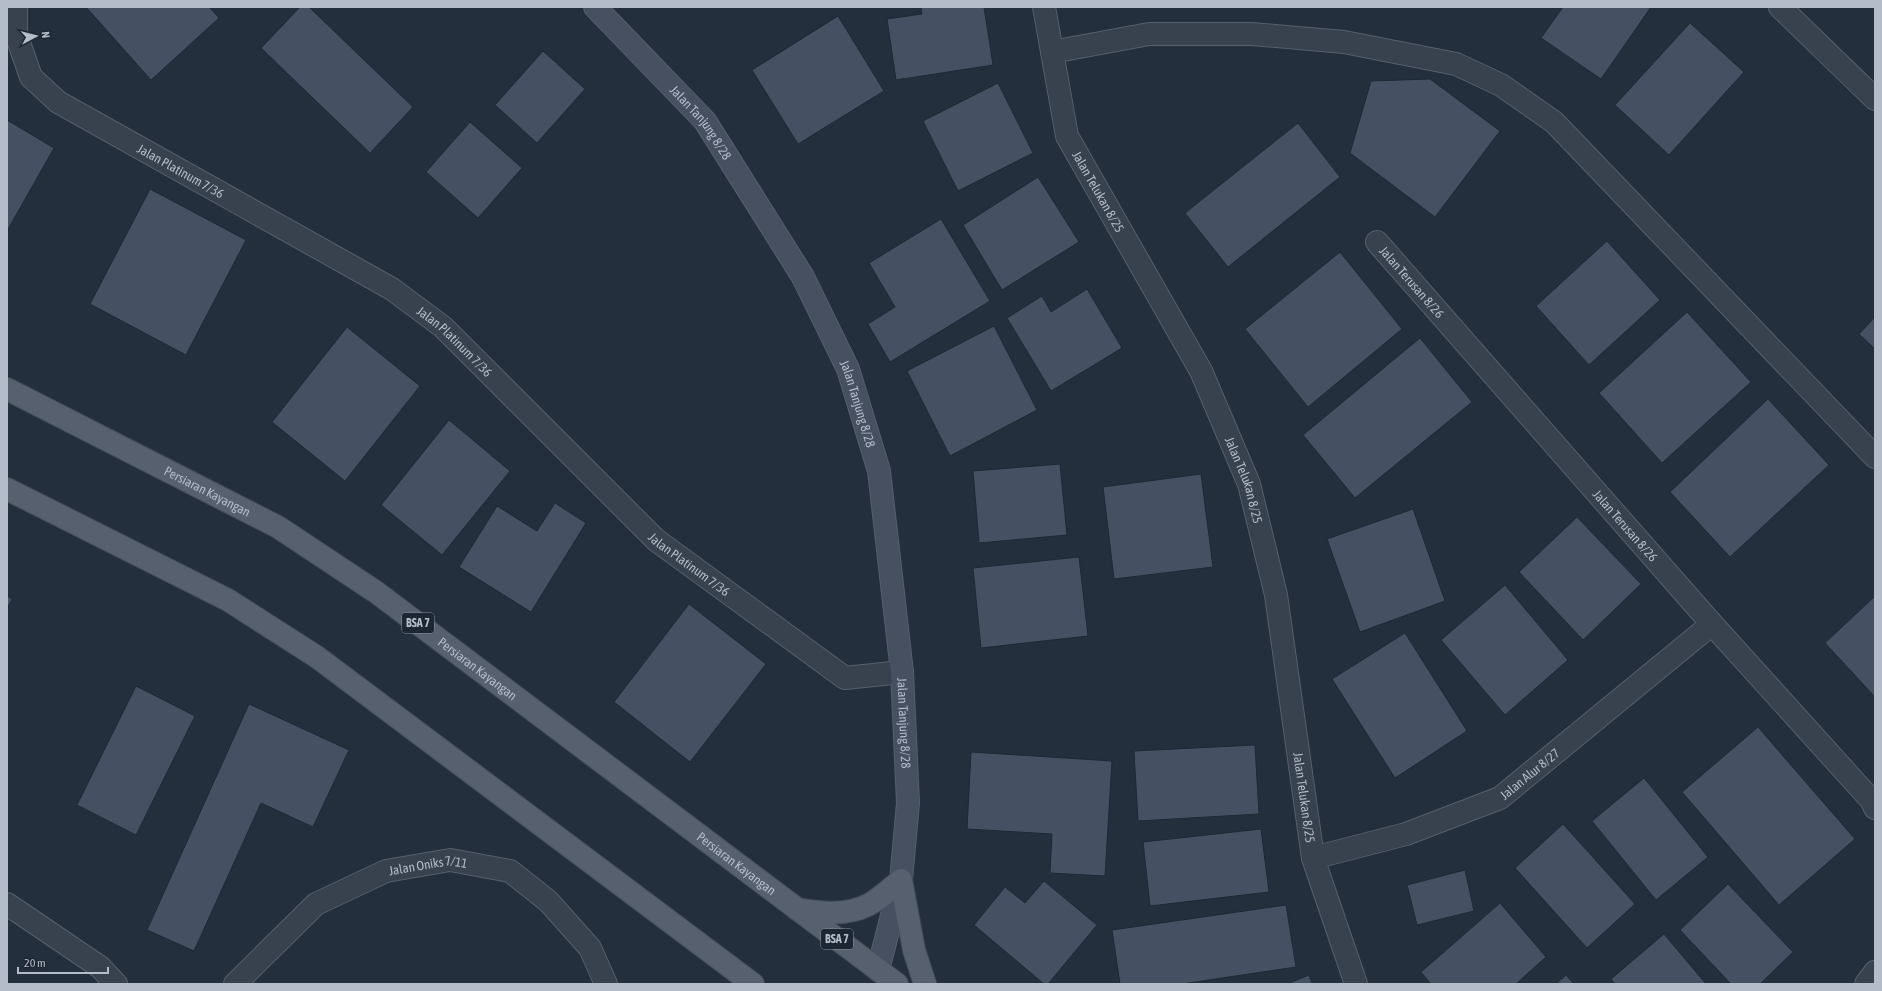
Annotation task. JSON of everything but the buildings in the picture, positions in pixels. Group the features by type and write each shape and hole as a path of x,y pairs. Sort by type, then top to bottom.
{"main road":[{"name":"Persiaran Kayangan","path":"7,389 278,528 370,588 796,908 877,977 896,984"},
{"path":"7,489 228,600 317,657 753,984"},
{"path":"796,908 822,913 848,911 868,904 901,880 914,950 925,984"}],"street":[{"name":"Jalan Platinum 7/36","path":"16,7 16,34 30,77 58,102 392,289 443,328 656,540 845,678 902,672"},
{"name":"Jalan Tanjung 8/28","path":"595,7 705,121 803,277 848,369 879,471 902,672 908,803 901,880 877,977"},
{"name":"Jalan Telukan 8/25","path":"1044,7 1067,136 1201,371 1249,484 1276,595 1313,858 1356,984"},
{"path":"1780,7 1875,99"},
{"path":"1052,52 1149,34 1252,34 1344,42 1456,64 1501,85 1554,122 1875,457"},
{"name":"Jalan Terusan 8/26","path":"1377,242 1712,624 1872,801 1875,808"},
{"name":"Jalan Alur 8/27","path":"1313,858 1406,834 1500,798 1712,624"},
{"name":"Jalan Oniks 7/11","path":"235,984 316,904 386,871 450,860 510,872 548,901 590,948 606,984"},
{"path":"7,904 100,967 116,984"},
{"path":"1866,984 1875,972"}]}
